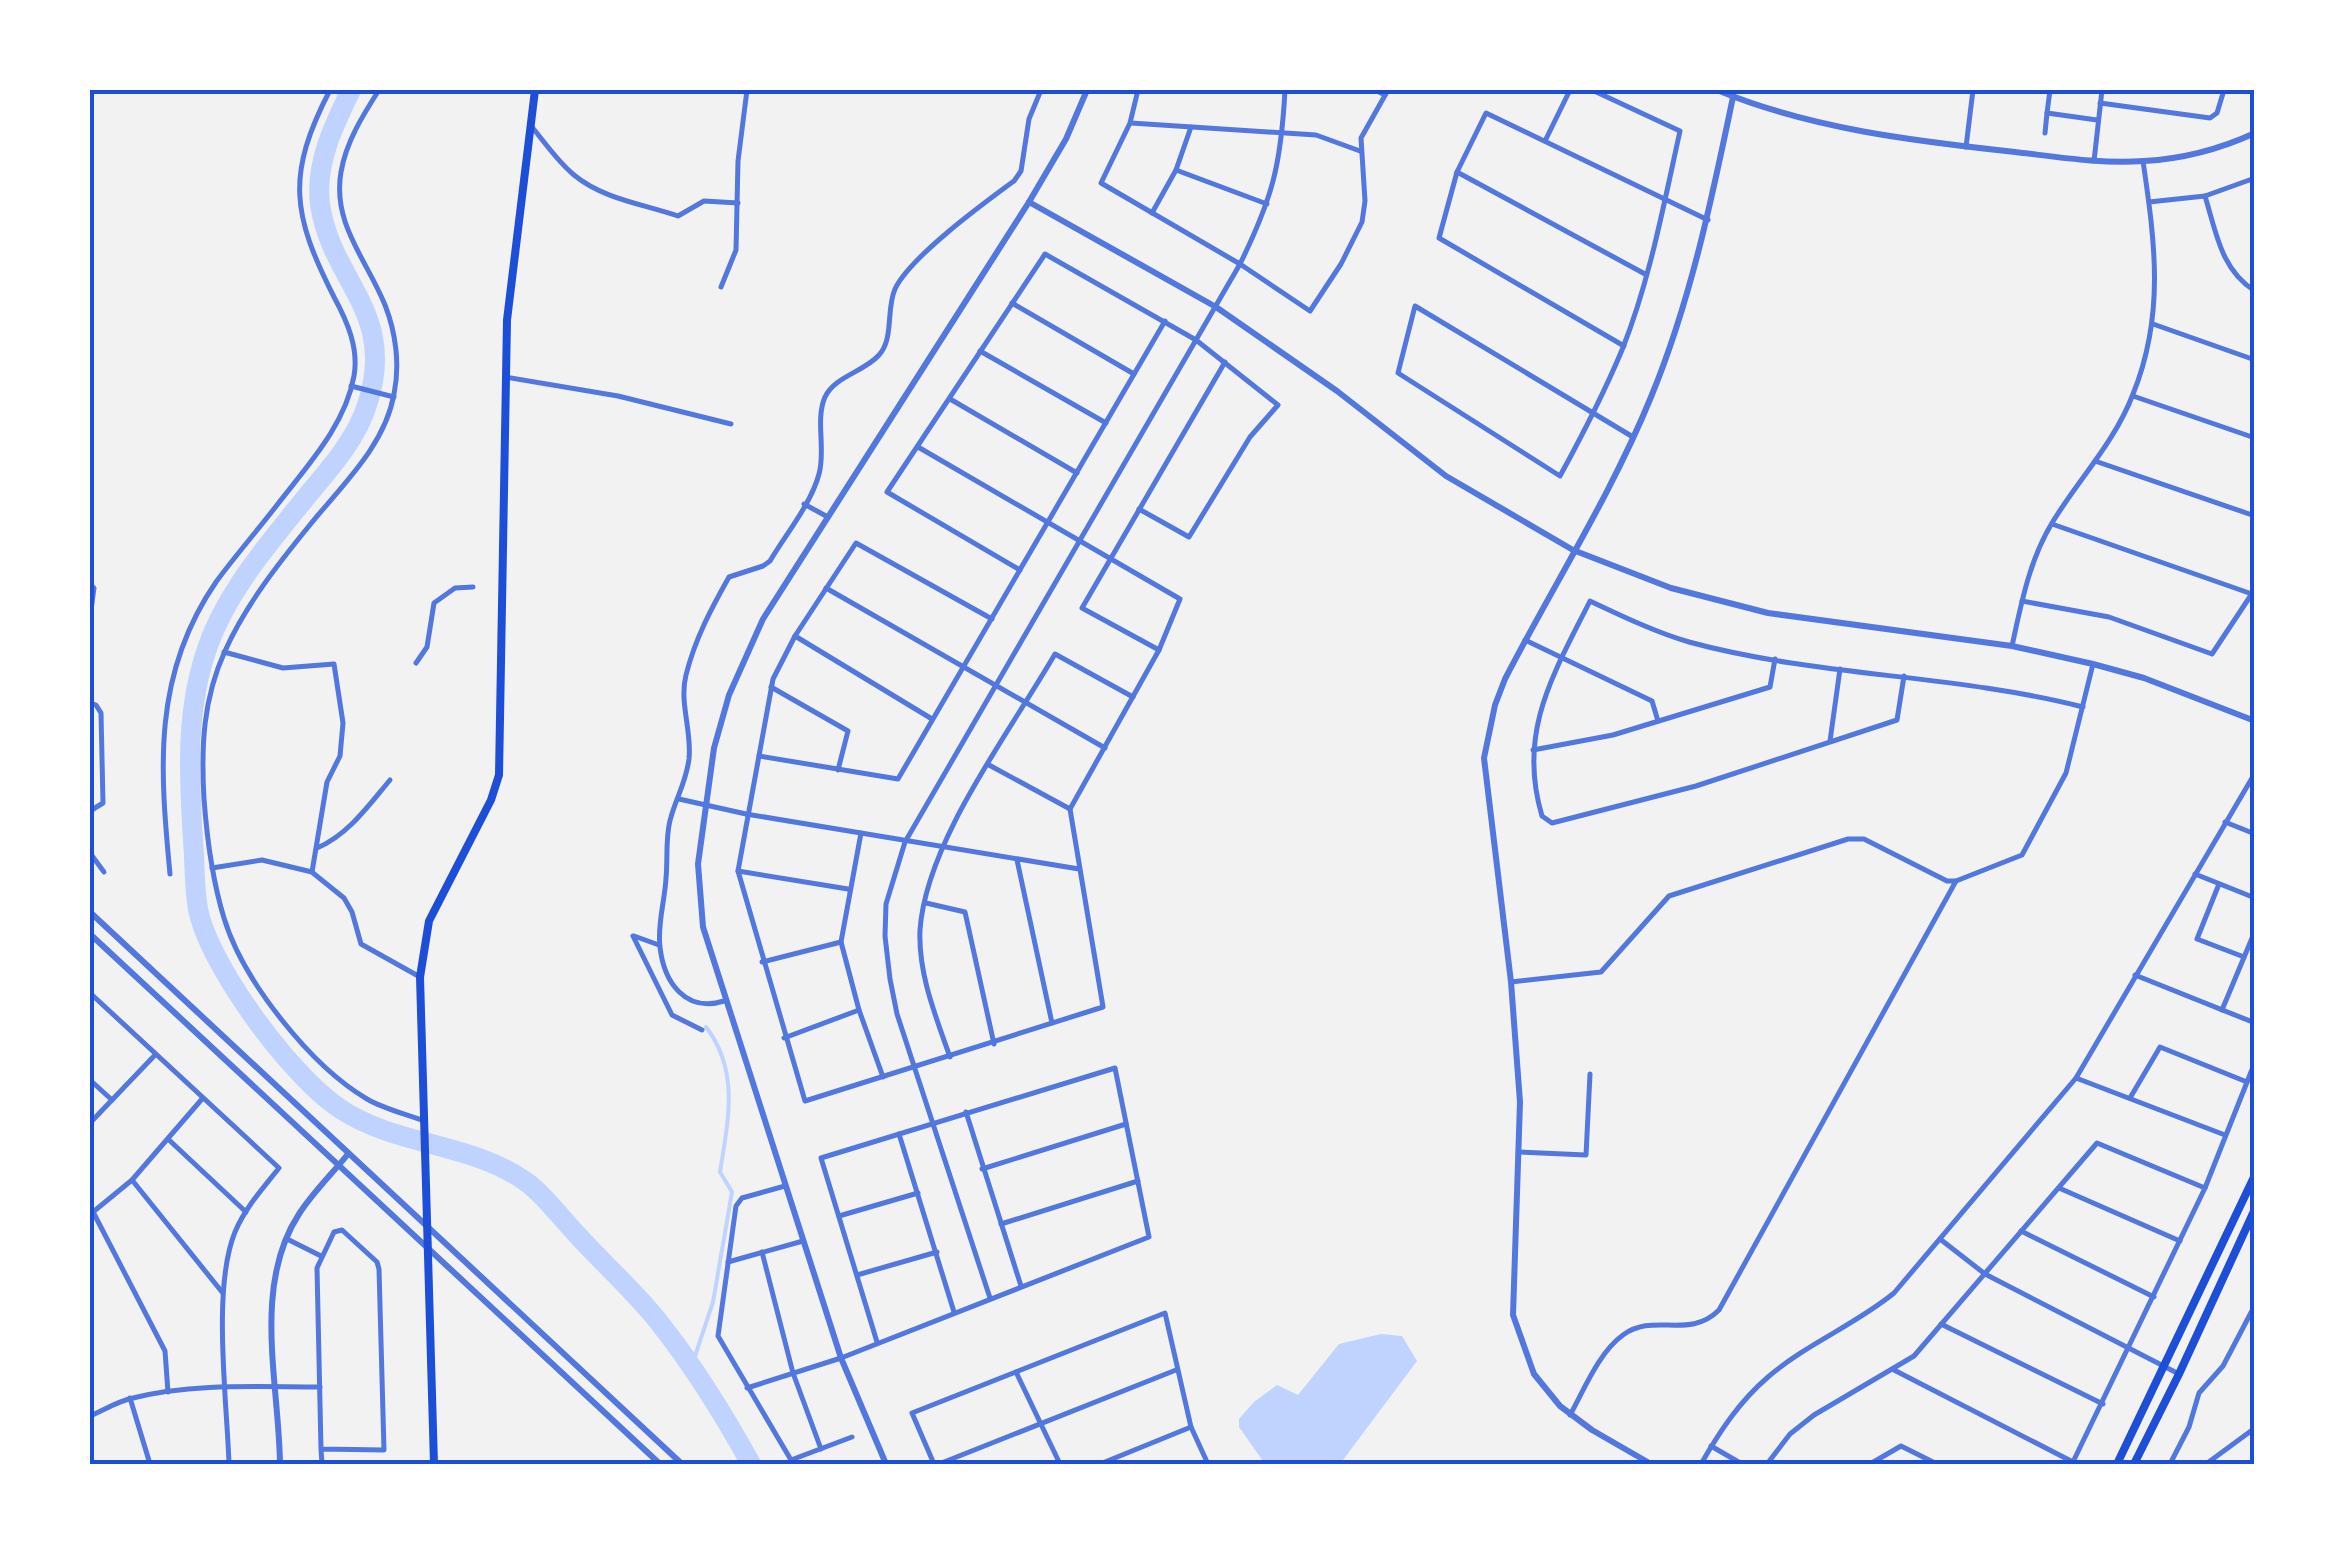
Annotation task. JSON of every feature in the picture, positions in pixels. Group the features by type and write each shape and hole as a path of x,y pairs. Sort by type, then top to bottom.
{"main road":[{"path":"434,1464 420,977 429,921 491,800 499,775 507,320 535,90"},
{"path":"2117,1464 2255,1175"},
{"path":"2134,1464 2255,1209"}],"street":[{"path":"170,874 162,743 166,706 180,653 214,585 337,422 351,386 356,357 352,338 314,258 300,214 298,188 307,142 330,90"},
{"path":"379,90 349,144 339,194 348,234 385,304 393,330 397,376 394,397 380,434 360,465 277,566 224,652 208,694 203,731 206,822 225,921 294,1036 369,1100 424,1123"},
{"path":"721,287 736,250 741,118 747,90"},
{"path":"724,1001 709,1006 692,1002 676,990 659,945 670,819 679,799 689,754 683,699 702,625 728,577 770,561 804,504 819,477 826,395 832,386 879,356 886,344 889,305 896,286 910,267 1021,171 1029,119 1041,90"},
{"path":"886,1464 840,1358 703,927 698,864 705,806 720,722 740,665 779,590 1029,202 1066,140 1087,90"},
{"path":"1138,90 1130,123 1100,183 1240,264 1310,311 1348,252 1362,222 1362,138 1386,93 1375,90"},
{"path":"990,1298 897,1014 885,936 886,904 906,842 1240,264 1268,204 1280,158 1285,90"},
{"path":"1544,142 1570,90"},
{"path":"1592,90 1680,131 1624,346 1594,414 1560,476 1398,373 1414,306 1545,384 1594,414 1633,437"},
{"path":"1717,90 1858,130 2094,161 2142,162 2212,150 2255,133"},
{"path":"1966,147 1973,90"},
{"path":"2045,134 2050,90"},
{"path":"2094,161 2102,90"},
{"path":"2100,103 2210,118 2218,113 2224,90"},
{"path":"1651,1464 1570,1415 1534,1374 1513,1315 1520,1102 1511,982 1484,758 1495,705 1525,640 1633,437 1664,363 1708,220 1733,97"},
{"path":"1624,346 1439,238 1457,172 1486,112 1708,220"},
{"path":"2048,112 2097,120"},
{"path":"1130,123 1316,135 1360,151"},
{"path":"532,127 572,174 590,187 622,200 678,216 704,202 738,203"},
{"path":"1152,213 1176,170 1191,127"},
{"path":"2012,646 2037,553 2051,524 2133,396 2152,324 2155,244 2142,162"},
{"path":"1176,170 1268,204"},
{"path":"1457,172 1645,274"},
{"path":"2149,202 2205,196 2255,178"},
{"path":"2205,196 2224,258 2232,272 2255,292"},
{"path":"1029,202 1216,307 1337,391 1446,476 1573,550 1671,588 1768,613 2012,646 2093,664 2144,678 2255,720"},
{"path":"1020,570 887,492 1045,254 1196,340 1278,405 1250,437 1190,537 1139,509"},
{"path":"1012,303 1134,374"},
{"path":"759,756 898,780 1164,321"},
{"path":"2152,324 2255,360"},
{"path":"980,351 1106,422"},
{"path":"1159,650 1082,608 1226,361"},
{"path":"506,377 618,396 732,424"},
{"path":"351,386 394,397"},
{"path":"2133,396 2255,438"},
{"path":"949,398 1077,473"},
{"path":"918,446 1180,599 1159,650 1070,810 1103,1007 805,1101 738,871 771,687 795,636 856,543 992,619"},
{"path":"2094,461 2255,516"},
{"path":"804,504 826,516"},
{"path":"2022,601 2109,617 2212,654 2254,592 2051,524"},
{"path":"90,584 94,588 90,618"},
{"path":"416,664 426,647 434,602 455,588 473,587"},
{"path":"826,588 1105,748"},
{"path":"1904,676 1896,720 1679,791 1552,822 1542,816 1532,784 1541,704 1590,602 1685,640 1775,659 1840,668 1904,676 2025,692 2083,707"},
{"path":"795,636 932,720"},
{"path":"1525,640 1652,701 1658,721"},
{"path":"224,652 283,668 334,664 343,723 340,756 327,782 312,872"},
{"path":"950,1057 928,995 920,929 941,847 1054,654 1133,698"},
{"path":"1533,750 1613,735 1770,687 1775,659"},
{"path":"1511,982 1601,972 1669,896 1848,839 1864,838 1938,876 1956,881 2022,854 2066,773 2093,664"},
{"path":"1830,741 1840,668"},
{"path":"771,687 848,731 838,770"},
{"path":"90,703 101,713 103,803 90,811"},
{"path":"988,765 1070,810"},
{"path":"1701,1464 1733,1413 1771,1374 1894,1293 2076,1078 2255,773"},
{"path":"317,848 331,842 355,821 390,780"},
{"path":"679,799 746,814 1079,870"},
{"path":"2225,822 2255,834"},
{"path":"861,834 841,942 859,1010 883,1076"},
{"path":"90,854 104,872"},
{"path":"212,868 262,860 312,872 344,898 361,944 420,977"},
{"path":"1017,860 1052,1023"},
{"path":"738,871 849,889"},
{"path":"2195,874 2255,898"},
{"path":"1570,1415 1620,1337 1646,1325 1702,1324 1719,1310 1956,881"},
{"path":"2220,884 2198,938 2244,957"},
{"path":"926,903 965,912 994,1044"},
{"path":"90,912 682,1464"},
{"path":"2222,1010 2255,932"},
{"path":"90,934 660,1464"},
{"path":"659,945 634,936 672,1015 702,1030"},
{"path":"762,962 841,942"},
{"path":"2134,975 2255,1023"},
{"path":"90,993 279,1168 246,1212 228,1251 222,1292 228,1464"},
{"path":"784,1038 859,1010"},
{"path":"2130,1098 2160,1046 2247,1082"},
{"path":"90,1123 155,1055"},
{"path":"1894,1370 2072,1463 2205,1188 2255,1062"},
{"path":"747,1388 840,1358 1149,1237 1115,1068 821,1158 878,1342"},
{"path":"1518,1152 1586,1154 1590,1074"},
{"path":"2076,1078 2225,1136"},
{"path":"90,1080 112,1100"},
{"path":"168,1392 165,1351 92,1209 132,1180 202,1099"},
{"path":"966,1112 1021,1286"},
{"path":"982,1168 1126,1124"},
{"path":"899,1134 954,1312"},
{"path":"168,1139 246,1212"},
{"path":"1767,1464 1790,1434 1814,1415 1914,1356 2097,1143 2205,1188"},
{"path":"280,1464 272,1341 274,1282 298,1216 348,1154"},
{"path":"132,1180 222,1292"},
{"path":"1001,1224 1138,1181"},
{"path":"785,1186 742,1198 736,1206 718,1336 791,1460 852,1437"},
{"path":"2059,1188 2180,1242"},
{"path":"839,1216 919,1193"},
{"path":"321,1449 384,1450 377,1262 342,1230 334,1232 316,1268 321,1449 322,1464"},
{"path":"2021,1231 2154,1297"},
{"path":"287,1239 321,1256"},
{"path":"1940,1239 1984,1274 2180,1374"},
{"path":"728,1262 802,1241"},
{"path":"762,1252 794,1373 821,1448"},
{"path":"857,1275 937,1252"},
{"path":"2170,1464 2189,1426 2199,1393 2223,1366 2255,1304"},
{"path":"1176,1370 937,1464 912,1413 1165,1313 1192,1428 1208,1464"},
{"path":"1941,1324 2103,1404"},
{"path":"1016,1372 1060,1464"},
{"path":"90,1416 130,1398 168,1392 226,1387 320,1387"},
{"path":"130,1398 150,1464"},
{"path":"1100,1464 1192,1428"},
{"path":"2206,1464 2255,1428"},
{"path":"1711,1446 1742,1464"},
{"path":"1870,1464 1901,1446 1937,1464"}],"water":[{"path":"1381,1334 1402,1336 1417,1361 1340,1464 1265,1464 1239,1427 1239,1419 1254,1402 1277,1385 1298,1395 1339,1344"}],"waterway":[{"path":"351,90 323,159 320,204 336,255 369,321 374,373 363,417 351,439 253,564 227,604 208,646 195,694 190,743 198,909 205,933 235,989 298,1071 320,1093 361,1121 484,1160 536,1190 658,1321 708,1391 751,1464"},
{"path":"691,1368 713,1302 732,1192 720,1172 728,1115 727,1079 724,1061 706,1027"}]}
